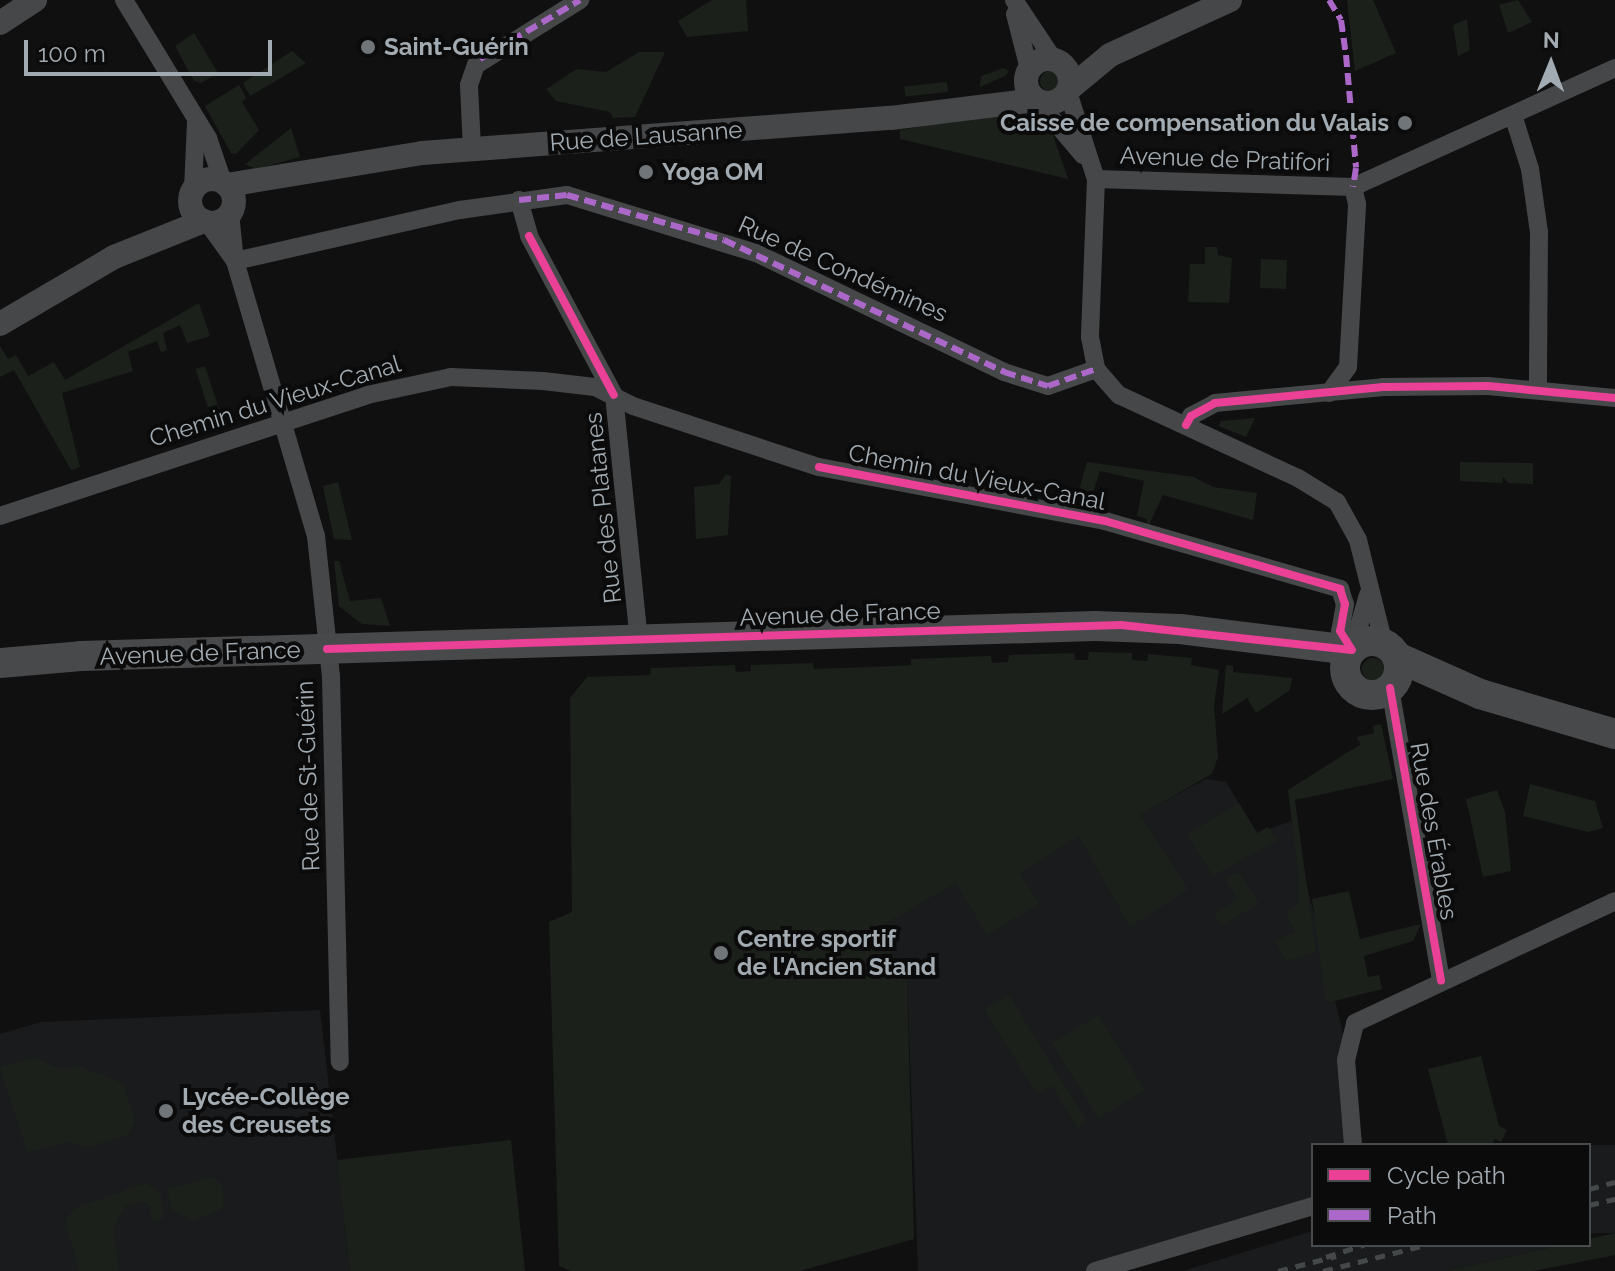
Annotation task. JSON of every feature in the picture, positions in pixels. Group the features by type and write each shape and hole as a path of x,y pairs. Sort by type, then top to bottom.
{"main road":[{"name":"Avenue de France","path":"0,663 54,658 1084,626 1209,632 1349,663 1364,694 1391,669"},
{"path":"1349,663 1368,642 1391,669 1613,734"},
{"name":"Avenue de France","path":"0,653 54,658"}],"street":[{"path":"0,23 35,0"},
{"name":"Rue de St-Guérin","path":"124,0 196,118 224,198 235,261 285,420 316,536 327,649 340,1062"},
{"path":"472,149 469,85 480,59 580,0"},
{"path":"1013,0 1070,75 1068,90 1085,157 1096,179 1090,337 1096,369 1119,395 1186,425 1191,416 1215,403 1434,385 1538,389 1615,398"},
{"path":"1013,0 1028,72 1027,89 1085,157"},
{"path":"1037,101 1052,103 1093,66 1142,37 1230,0"},
{"path":"1028,72 1040,60 1056,60 1142,37"},
{"name":"Avenue de Pratifori","path":"1096,179 1353,187 1615,68"},
{"name":"Rue de Lausanne","path":"952,109 1028,72"},
{"name":"Rue de Lausanne","path":"0,324 114,257 224,198 340,165 472,149 891,118 1037,101"},
{"path":"1513,115 1530,169 1539,232 1538,389"},
{"path":"192,194 207,180 224,198 193,212 192,194 196,118"},
{"path":"1329,393 1348,367 1357,204 1353,187"},
{"name":"Rue de Lausanne","path":"114,257 192,194"},
{"name":"Rue de Condémines","path":"235,261 519,200 567,195 724,240 1004,372 1048,386 1096,369"},
{"name":"Rue des Platanes","path":"519,200 529,236 614,395 639,641"},
{"name":"Chemin du Vieux-Canal","path":"0,516 285,420 451,377 543,381 614,395 633,406 819,467 1105,521 1340,589 1345,604 1340,631 1349,663"},
{"name":"Rue des Érables","path":"1186,425 1298,478 1347,515 1391,669 1441,981"},
{"path":"1349,663 1369,592"},
{"path":"1353,1143 1346,1060 1350,1031 1362,1016 1615,901"},
{"path":"1095,1271 1311,1207"}],"shaded area":[{"path":"712,0 746,0 748,31 687,37 678,21"},
{"path":"1347,0 1373,0 1396,53 1355,71"},
{"path":"1518,0 1532,22 1508,33 1499,5"},
{"path":"1467,19 1470,50 1458,56 1453,25"},
{"path":"194,33 218,73 201,83 194,81 175,46"},
{"path":"292,51 306,63 250,96 243,83"},
{"path":"639,52 665,52 635,117 613,118 610,112 556,101 546,89 577,69 606,72"},
{"path":"1003,68 1009,71 1005,76 980,87 981,76"},
{"path":"1050,71 1057,74 1060,81 1057,88 1050,91 1043,88 1040,81 1043,74"},
{"path":"947,82 948,92 905,96 904,86"},
{"path":"239,85 246,98 242,102 259,130 236,154 231,153 205,106"},
{"path":"1019,110 1049,123 1068,179 900,139 900,130"},
{"path":"291,128 300,157 256,169 245,164"},
{"path":"1205,247 1217,247 1218,255 1232,258 1229,303 1188,302 1190,264 1205,264"},
{"path":"1261,259 1287,260 1286,289 1260,288"},
{"path":"199,303 210,336 187,343 180,325 163,333 167,350 161,352 157,341 128,352 133,371 62,393 80,467 71,470 14,370 0,377 0,346 8,359 16,355 28,376 54,362 65,380"},
{"path":"205,366 225,427 215,430 195,369"},
{"path":"1255,418 1246,437 1219,426 1221,421"},
{"path":"1087,462 1194,477 1213,487 1257,493 1253,520 1163,495 1147,529 1147,519 1137,516 1144,481 1100,471 1092,496 1078,494"},
{"path":"1460,462 1533,463 1533,484 1509,483 1503,477 1502,483 1460,481"},
{"path":"726,474 731,476 728,535 696,539 694,487 719,484"},
{"path":"338,482 352,540 334,539 323,486"},
{"path":"334,561 339,561 350,601 381,598 390,626 362,624 339,606"},
{"name":"Centre sportif de l'Ancien Stand","path":"1089,652 1132,653 1132,660 1147,661 1148,654 1192,658 1191,665 1219,670 1214,705 1218,757 1212,774 1140,815 1188,889 1130,927 1079,836 1020,873 1039,904 987,935 956,883 879,928 907,979 914,1239 800,1271 571,1271 559,1266 549,922 572,912 570,698 587,677 650,675 651,668 735,665 736,672 751,671 751,665 813,663 814,669 895,666 911,665 911,659 991,656 992,663 1008,662 1009,655 1074,653 1075,660 1088,660"},
{"path":"1373,658 1381,661 1384,669 1381,677 1373,680 1365,677 1362,669 1365,661"},
{"path":"1226,665 1233,666 1233,672 1292,678 1290,690 1256,713 1247,698 1222,714"},
{"path":"1381,724 1393,779 1295,800 1316,952 1286,961 1275,941 1295,932 1286,912 1298,905 1299,878 1288,790 1361,744 1356,737 1374,733 1373,726"},
{"path":"1206,779 1226,782 1257,833 1291,821 1347,1049 1353,1143 1311,1143 1311,1207 1096,1271 918,1271 907,979 879,928 1003,855 1133,818"},
{"path":"1530,784 1595,801 1603,828 1588,832 1523,816"},
{"path":"1497,790 1505,812 1511,871 1483,877 1466,799"},
{"path":"1239,803 1257,833 1268,827 1278,840 1213,876 1187,834"},
{"path":"1239,872 1259,903 1221,927 1214,914 1238,899 1225,878"},
{"path":"1349,891 1360,939 1421,924 1413,941 1364,956 1368,977 1379,975 1382,989 1326,1003 1312,899"},
{"path":"1009,995 1087,1122 1078,1128 1052,1086 1037,1094 984,1009"},
{"name":"Lycée-Collège des Creusets","path":"320,1010 350,1271 0,1271 0,1034 41,1022"},
{"path":"1098,1015 1145,1090 1099,1118 1052,1044"},
{"path":"1481,1056 1499,1126 1507,1130 1501,1142 1495,1139 1492,1143 1447,1143 1428,1069"},
{"path":"35,1058 60,1069 81,1067 123,1083 135,1121 128,1135 88,1147 69,1142 27,1152 0,1067"},
{"path":"511,1140 525,1271 350,1271 337,1160"},
{"path":"1591,1145 1615,1145 1615,1233 1591,1233"},
{"path":"213,1177 223,1187 223,1208 192,1221 172,1210 167,1189"},
{"path":"146,1183 161,1194 163,1219 152,1221 150,1206 143,1201 125,1206 113,1229 119,1271 79,1271 65,1219 77,1207"},
{"path":"1311,1232 1311,1247 1552,1247 1446,1271 1183,1271"},
{"path":"1615,1233 1615,1255 1534,1271 1446,1271 1552,1247 1591,1247 1591,1239"}],"railway":[{"path":"1591,1188 1615,1182"},
{"path":"1591,1205 1615,1199"},
{"path":"1326,1257 1358,1247"},
{"path":"1323,1271 1417,1247"},
{"path":"1278,1271 1336,1256"}],"marked path":[{"path":"480,59 580,0"},
{"path":"1329,0 1341,20 1346,55 1356,168 1353,187"},
{"path":"519,200 567,195 724,240 1004,372 1048,386 1096,369"}],"cycle path":[{"path":"529,236 614,395"},
{"path":"1186,425 1191,416 1215,403 1383,387 1488,386 1615,398"},
{"path":"819,467 1105,521 1340,589 1345,604 1340,631 1352,650"},
{"path":"327,649 1121,625 1352,650"},
{"path":"1390,688 1441,981"}],"place":[{"name":"Saint-Guérin","path":"368,47"},
{"name":"Caisse de compensation du Valais","path":"1405,123"},
{"name":"Yoga OM","path":"646,172"},
{"name":"Centre sportif de l'Ancien Stand","path":"721,953"},
{"name":"Lycée-Collège des Creusets","path":"166,1111"}]}
